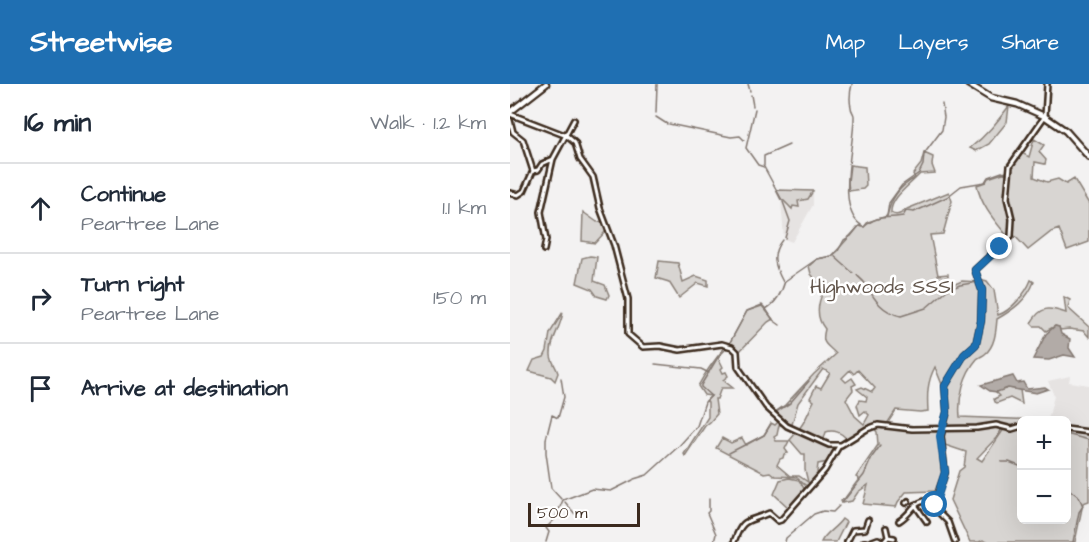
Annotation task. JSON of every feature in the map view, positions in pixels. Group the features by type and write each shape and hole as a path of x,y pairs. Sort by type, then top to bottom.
{"main road":[{"path":"510,113 546,84"},
{"path":"968,84 991,98 1017,104 1044,116 1066,131 1089,158"}],"street":[{"path":"955,542 948,523 937,509 935,501 945,472 941,447 942,429 947,412 945,386 964,355 976,344 981,321 982,290 975,270 1011,236 1012,219 1007,200 1010,166 1044,116 1047,84"},
{"path":"510,113 567,136 574,143 580,159 593,177 600,208 614,245 628,299 628,335 647,348 660,346 680,350 700,346 728,345 737,352 737,365 766,407 787,426 822,442 838,446"},
{"path":"510,120 513,132 522,140 533,171 524,191 518,195 510,193"},
{"path":"544,249 546,240 542,212 553,159 574,120"},
{"path":"533,171 553,159"},
{"path":"734,542 743,524 748,520 757,520 769,513 781,520 825,470 838,446 867,429 878,425 901,429 996,425 1012,429 1017,428"},
{"path":"1071,430 1089,432"},
{"path":"898,521 914,506 925,500 935,501"},
{"path":"907,502 914,506 927,522"},
{"path":"848,541 853,530 864,530 868,522"},
{"path":"886,530 888,537"},
{"path":"888,537 895,538"},
{"path":"870,542 878,539 884,542 888,537"}],"shaded area":[{"path":"813,191 813,205 792,242 784,239 781,200 784,200 788,207 796,207 798,201 808,199"},
{"path":"1055,326 1059,327 1061,334 1070,339 1069,348 1075,357 1064,355 1049,360 1033,359 1046,334"},
{"path":"1013,376 1017,383 1023,382 1027,389 1045,387 1048,389 1036,393 1008,388 997,392 990,391 981,385"},
{"path":"1070,376 1069,382 1089,385 1089,431 1082,430 1080,427 1071,429 1071,416 1049,416 1054,396 1048,381"}],"green space":[{"path":"1009,106 1007,122 989,144 976,151 970,148 981,139"},
{"path":"1034,139 1044,145 1039,152 1046,160 1045,164 1035,162 1034,177 1047,182 1058,179 1066,184 1074,179 1089,204 1089,242 1067,250 1059,229 1051,232 1028,250 1013,234 1007,194 1008,181 1011,169 1020,152 1029,157"},
{"name":"Highwoods SSSI","path":"924,153 933,157 932,165 935,173 920,174 897,197 891,213 899,214 949,192 952,201 943,234 930,235 938,275 948,274 948,277 938,279 941,290 962,281 979,282 982,297 981,319 975,343 962,356 943,383 943,387 935,367 928,389 928,411 896,410 887,424 868,427 847,439 838,432 826,432 823,442 797,431 814,401 810,398 816,386 821,388 830,373 823,369 798,403 791,428 775,412 785,405 836,354 824,341 825,329 818,310 824,290 811,274 809,266 817,259 832,256 859,226 864,227 868,222 887,216 896,194 915,178 913,174 921,164","holes":["850,370 854,374 858,370 875,388 872,392 862,387 857,389 867,397 866,401 860,400 857,405 860,415 865,411 869,415 864,424 855,416 846,399 853,390 852,386 856,384 852,378 846,382 842,378"]},
{"path":"850,165 865,167 866,186 863,189 849,191"},
{"path":"1009,171 1006,196 1011,223 1008,237 985,206 977,185 986,182 988,178"},
{"path":"776,190 813,191 808,199 798,201 799,207 793,206 792,209 781,200"},
{"path":"583,212 597,222 604,221 606,231 595,243 582,241"},
{"path":"597,257 594,281 605,285 609,295 607,299 597,296 592,289 577,283 582,258"},
{"path":"659,261 678,263 683,282 696,276 708,280 708,286 698,283 679,298 669,282 656,278"},
{"path":"980,279 987,281 994,290 998,315 1018,301 1031,280 1034,282 1028,294 1019,304 997,319 991,347 972,365 961,394 960,417 1017,419 1017,426 945,427 948,412 945,389 964,355 977,344 983,318"},
{"path":"1064,297 1070,300 1068,308 1089,327 1089,337 1084,331 1060,330 1055,326 1046,331 1041,326 1034,326 1031,323 1038,313 1045,309 1066,313"},
{"path":"762,306 773,319 738,353 729,344 747,311"},
{"path":"563,312 551,349 552,359 558,373 555,381 551,377 529,371 534,360 544,357 550,333"},
{"path":"726,346 718,357 723,373 726,372 728,376 723,380 733,388 721,388 715,399 717,414 705,426 685,456 684,454 708,417 708,402 706,401 711,396 704,395 698,386 711,365"},
{"path":"1009,388 1020,390 1022,404 1010,398 995,402 994,399 1000,396 995,391"},
{"path":"780,420 784,425 779,425 777,435 774,437 776,441 789,441 785,449 788,453 784,454 777,465 790,476 799,476 808,482 805,454 802,454 790,440 796,433 837,449 828,462 818,464 819,475 809,486 796,477 764,473 716,448 722,438 731,443 742,438 746,445 764,435 771,423 775,425"},
{"path":"878,426 902,430 940,431 944,470 934,499 932,499 935,491 906,492 896,507 863,504 868,485 858,492 852,501 842,503 841,501 859,479 856,477 878,445 877,432 874,428"},
{"path":"1002,428 998,436 977,458 982,461 1004,429 1017,428 1017,524 1071,524 1071,431 1089,433 1089,501 1083,503 1075,542 986,542 983,540 970,542 950,500 959,471 964,467 966,452 942,444 942,431"},
{"path":"789,478 799,480 805,490 790,509 774,494 780,480"},
{"path":"842,519 846,522 836,542 821,542 826,535"}],"waterway":[{"path":"656,113 657,84"},
{"path":"748,84 750,91"},
{"path":"852,84 850,101 854,127 848,190 853,217 861,225"},
{"path":"751,95 753,106"},
{"path":"887,216 889,203 902,185 919,173 923,165 924,154 942,130 944,117 942,104"},
{"path":"755,109 746,148 758,165 764,167 782,200"},
{"path":"656,117 667,124"},
{"path":"669,124 731,137 740,136 744,140"},
{"path":"764,166 764,156 789,145"},
{"path":"729,344 747,311 762,305 766,309 770,307 778,297 785,281 817,259 832,256 859,226 864,227 878,218 903,216 906,211 914,212 947,197 961,186 985,182 988,177 1002,172 1007,174"},
{"path":"783,202 790,221 785,238"},
{"path":"782,240 778,245 775,261 783,282"},
{"path":"833,255 853,273"},
{"path":"857,275 880,305 889,312 901,316 926,308 947,290 978,282"},
{"path":"766,309 773,320 780,325"},
{"path":"634,479 647,475 697,426 705,402 711,396 701,385 718,357 727,348"},
{"path":"655,364 701,369 709,373"},
{"path":"561,378 564,397 558,418 552,415 546,439 546,453 551,488 561,499"},
{"path":"776,412 790,403 809,381"},
{"path":"729,453 764,435 771,424"},
{"path":"1071,435 1089,440"},
{"path":"842,503 864,475 880,446"},
{"path":"1001,462 1017,465"},
{"path":"546,542 549,532 546,528 555,519 563,500 592,489 611,491 633,480"},
{"path":"1071,491 1079,497 1083,506 1079,512 1073,542"},
{"path":"709,499 707,513 716,534 714,542"},
{"path":"565,502 575,514"},
{"path":"785,542 786,538 814,514 823,511 833,512 839,506"}],"route":[{"path":"935,505 945,472 940,436 947,412 945,386 964,355 976,344 982,319 982,298 980,281 975,270 1000,247"}]}
